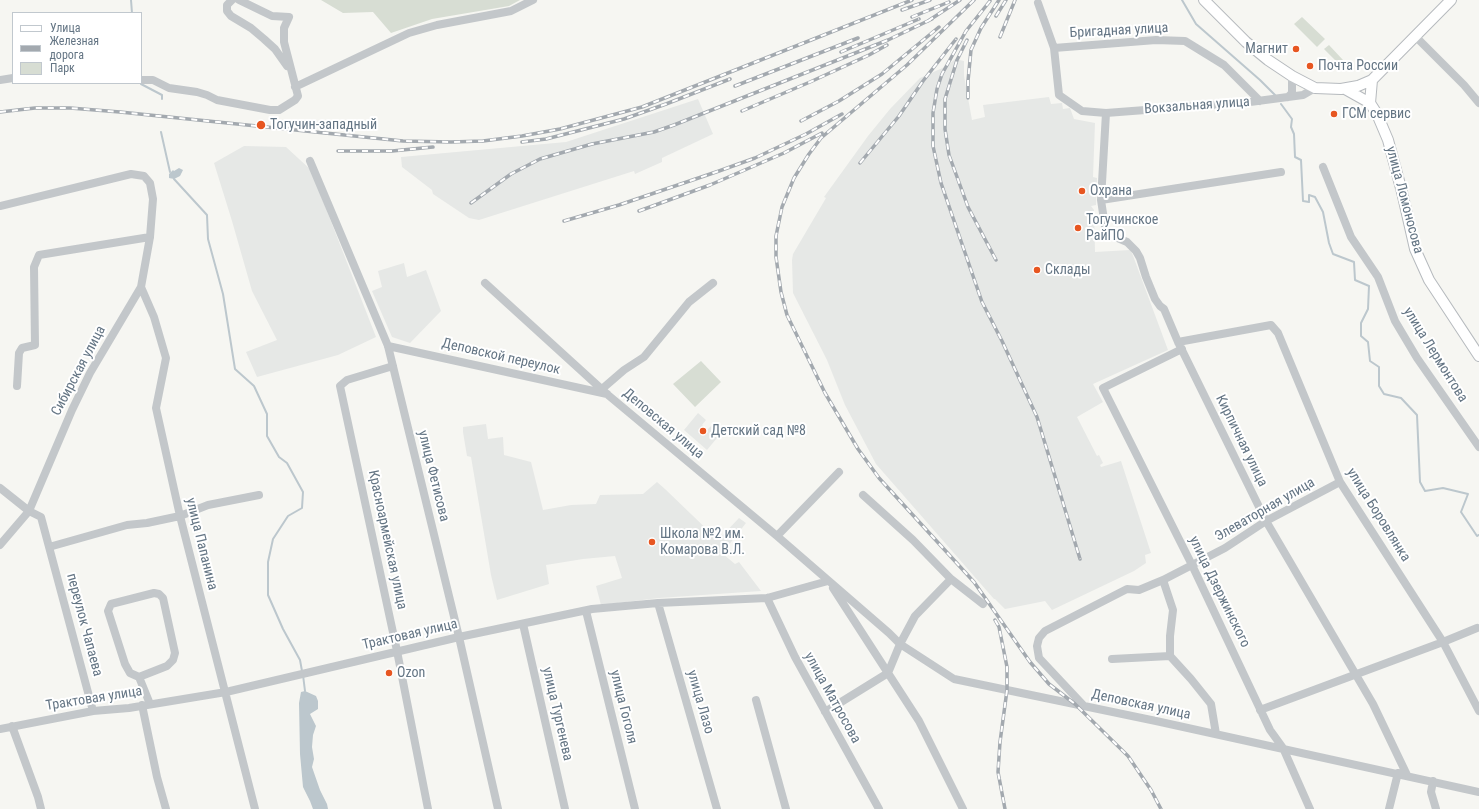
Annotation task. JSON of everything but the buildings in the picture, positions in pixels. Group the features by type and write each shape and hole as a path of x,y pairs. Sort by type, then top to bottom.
{"main road":[{"path":"1204,0 1246,42 1268,60 1292,76 1315,88 1345,89 1372,80 1451,0"},
{"path":"1345,89 1370,103 1372,80"},
{"name":"улица Ломоносова","path":"1370,103 1380,120 1388,140 1415,249 1429,280 1479,356"}],"street":[{"path":"232,0 226,5 227,11 231,16 251,28 275,49 293,77"},
{"path":"143,80 153,80 169,88 207,95 217,100 270,110 279,110 295,100 298,96 284,42 284,28 290,17 272,16 239,0"},
{"path":"295,87 409,33 437,25 511,11 533,0"},
{"name":"Вокзальная улица","path":"1038,3 1054,48 1059,95 1082,111 1106,113 1260,101 1303,95 1315,88"},
{"path":"1416,36 1464,85 1479,103"},
{"name":"Бригадная улица","path":"1054,48 1156,40 1185,41 1224,65 1260,101"},
{"path":"1288,97 1292,93 1292,76"},
{"path":"0,80 12,78"},
{"name":"Кирпичная улица","path":"1106,113 1101,200 1106,234 1127,242 1136,251 1140,258 1151,289 1160,306 1164,309 1266,521 1373,704 1402,774"},
{"name":"улица Фетисова","path":"310,161 388,346 459,637 498,809"},
{"name":"улица Лермонтова","path":"1323,167 1351,237 1378,277 1395,321 1417,358 1479,447"},
{"path":"1101,200 1281,172"},
{"name":"Сибирская улица","path":"0,206 131,174 144,176 150,183 153,199 150,237 141,287 90,373 72,410 29,511 0,545"},
{"path":"17,386 19,353 22,348 35,345 34,267 39,256 150,237"},
{"name":"Деповская улица","path":"485,283 605,392 778,536 900,644 954,679 1283,748 1479,792"},
{"path":"605,392 624,370 644,357 689,302 713,283"},
{"name":"улица Папанина","path":"141,287 154,317 166,358 156,408 180,516 255,809"},
{"name":"улица Боровлянка","path":"1180,345 1271,325 1278,333 1340,482 1443,642 1479,711"},
{"name":"улица Дзержинского","path":"1180,345 1103,388 1192,565 1260,710 1270,730 1283,748 1310,809"},
{"name":"Деповской переулок","path":"388,346 605,392"},
{"name":"Красноармейская улица","path":"393,366 347,380 340,386 397,651 428,809"},
{"path":"778,536 839,472"},
{"name":"Элеваторная улица","path":"1084,706 1039,658 1037,646 1039,638 1045,631 1127,589 1139,590 1163,580 1225,548 1266,521 1340,482"},
{"name":"переулок Чапаева","path":"0,488 29,511 41,517 93,711"},
{"path":"49,546 126,525 146,523 180,516 208,505 259,495"},
{"path":"863,495 913,540 951,579 983,604"},
{"path":"825,712 888,673 900,644 915,616 951,579"},
{"path":"1163,580 1173,610 1170,636 1170,656 1211,704 1216,734"},
{"name":"Деповская улица","path":"828,581 919,721 963,809"},
{"name":"Трактовая улица","path":"0,729 93,711 146,705 226,692 459,637 586,611 658,603 767,598 828,581"},
{"path":"154,593 159,594 163,598 175,653 173,660 167,666 139,677 130,673 125,664 108,612 111,604 154,593"},
{"name":"улица Матросова","path":"767,598 794,657 879,809"},
{"name":"улица Лазо","path":"658,603 717,809"},
{"name":"улица Гоголя","path":"586,611 635,809"},
{"name":"улица Тургенева","path":"523,624 565,809"},
{"path":"1260,710 1443,642 1476,628"},
{"path":"1112,659 1170,656"},
{"path":"139,677 146,705 156,777 166,809"},
{"path":"756,700 786,809"},
{"path":"12,726 41,809"},
{"path":"1389,809 1402,774"},
{"path":"1433,781 1431,792 1436,809"}],"shaded area":[{"path":"955,59 964,61 964,76 972,120 985,117 983,105 1049,97 1051,104 1062,103 1063,109 1070,108 1074,119 1095,123 1093,177 1097,178 1096,205 1091,206 1094,210 1095,252 1130,250 1168,350 1093,384 1103,402 1077,417 1097,456 1099,455 1103,463 1100,465 1101,467 1121,461 1151,553 1145,555 1146,563 1134,571 1052,610 1045,601 1005,609 994,599 876,464 845,405 827,360 793,293 793,254 826,198 824,197 868,136 890,109 920,78 947,66"},
{"path":"698,99 713,134 662,158 662,162 635,174 634,171 479,220 469,218 433,194 432,190 402,167 401,157 566,142"},
{"path":"244,146 286,147 311,170 376,337 338,355 257,377 246,352 277,340 252,291 214,163"},
{"path":"179,168 183,170 180,176 174,179 169,178 169,174 173,170 174,171"},
{"path":"404,263 407,277 426,270 441,311 410,343 392,337 372,291 382,287 378,271"},
{"name":"Детский сад №8","path":"698,413 706,420 702,425 707,430 713,424 722,432 707,450 684,430"},
{"path":"486,424 488,439 503,437 504,455 531,462 543,510 571,505 596,504 600,495 643,494 657,482 718,540 739,518 746,523 723,554 735,564 739,562 761,591 659,598 601,605 596,586 622,578 615,556 546,565 549,584 497,600 491,575 471,457 467,456 463,432 463,427"},
{"path":"305,691 316,696 318,701 318,709 310,714 316,726 313,735 312,747 314,759 312,767 328,809 313,809 303,787 300,754 299,703 301,692"}],"green space":[{"path":"321,0 520,0 509,6 432,19 391,33 373,12 343,13"},
{"path":"1302,17 1325,39 1317,47 1294,24"},
{"path":"1329,45 1343,60 1339,64 1324,49"},
{"path":"701,361 721,382 695,407 673,384"}],"waterway":[{"path":"131,0 132,12"},
{"path":"1182,0 1196,24 1275,95"},
{"path":"141,84 162,95 162,99"},
{"path":"1281,104 1292,119 1291,127 1294,134 1295,157 1301,160 1303,201 1309,202 1309,195 1315,197 1323,212 1329,243 1333,254 1354,262 1355,280 1369,286 1368,309 1361,323 1361,336 1368,342 1370,361 1379,367 1379,386 1384,394 1401,398 1417,415 1420,482 1425,491 1443,488 1468,494 1461,512 1477,536 1479,535"},
{"path":"161,132 170,172"},
{"path":"174,179 207,215 208,239 223,294 235,369 254,386 267,414 267,436 279,457 287,463 303,492 302,508 288,516 273,539 268,562 268,595 283,629 300,660 302,671"},
{"path":"303,675 305,691"}],"railway":[{"path":"0,112 35,108 70,108 403,141 483,141 560,129 642,107 912,0"},
{"path":"902,10 930,0"},
{"path":"928,21 960,0"},
{"path":"974,0 907,65 821,138 809,154 794,178 782,207 776,236 776,257 781,292 787,315 825,393 858,449 879,478 974,582 1030,662 1049,684 1075,704 1128,756 1151,790 1161,809"},
{"path":"968,98 971,50 981,28 999,0"},
{"path":"996,16 1006,0"},
{"path":"1000,37 1015,0"},
{"path":"990,1 966,31 942,74 937,89 933,113 933,146 941,183 982,302 1002,341 1037,417 1080,559"},
{"path":"912,17 949,2"},
{"path":"841,52 919,19"},
{"path":"471,203 511,174 540,159 592,144 654,132 674,125 888,40 932,19"},
{"path":"801,121 839,101 882,74 939,27"},
{"path":"735,86 858,38"},
{"path":"860,163 899,116 923,81 956,39"},
{"path":"967,40 957,60 945,99 945,129 949,155 968,207 996,260"},
{"path":"742,111 810,82 869,55 887,45"},
{"path":"522,142 546,139 624,119 730,79"},
{"path":"564,221 619,205 755,158 806,134 842,114"},
{"path":"639,211 710,185 784,153 822,133"},
{"path":"338,151 392,151 433,147"},
{"path":"995,620 999,627 1007,667 1007,690 1000,742 998,772 1005,809"}],"place":[{"name":"Магнит","path":"1296,49"},
{"name":"Почта России","path":"1310,66"},
{"name":"ГСМ сервис","path":"1334,114"},
{"name":"Тогучин-западный","path":"261,125"},
{"name":"Охрана","path":"1082,191"},
{"name":"Тогучинское РайПО","path":"1078,228"},
{"name":"Склады","path":"1037,270"},
{"name":"Детский сад №8","path":"703,431"},
{"name":"Школа №2 им. Комарова В.Л.","path":"652,542"},
{"name":"Ozon","path":"389,673"}]}
